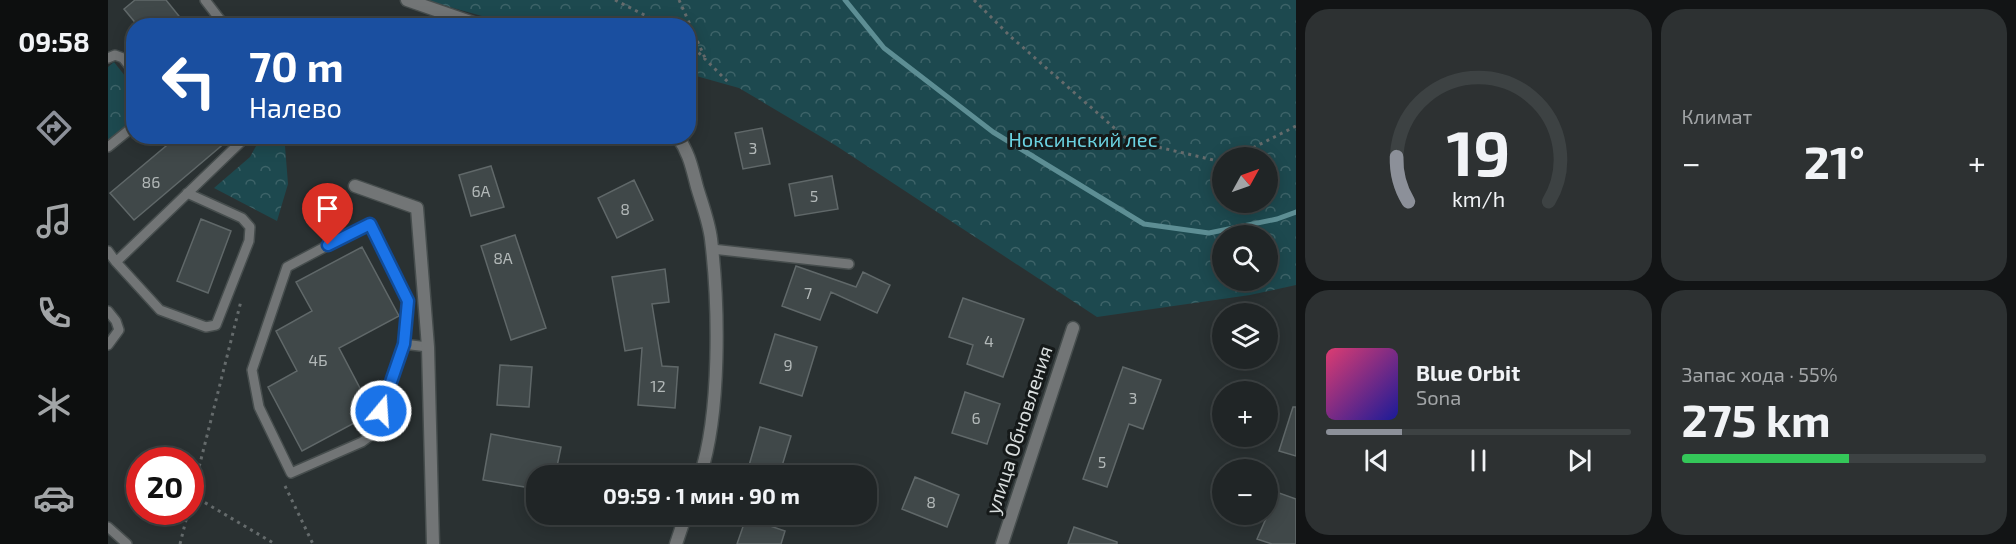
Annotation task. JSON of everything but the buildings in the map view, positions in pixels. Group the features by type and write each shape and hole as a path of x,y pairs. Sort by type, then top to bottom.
{"street":[{"path":"407,0 459,18"},
{"path":"683,144 687,149 711,237 712,249 716,316 714,388 706,456 703,465"},
{"path":"355,186 417,208 428,347 433,544"},
{"name":"улица Обновления","path":"1002,544 1073,328"},
{"path":"676,544 682,525"}],"lane":[{"path":"205,0 219,18"},
{"path":"108,58 115,55 126,62"},
{"path":"108,147 126,132"},
{"path":"116,262 239,144"},
{"path":"108,251 160,310 206,327 216,325 222,317 249,241 250,227 242,218 187,193"},
{"path":"370,224 408,301 404,344 374,433 362,442 291,473 259,407 252,370 287,267 370,224"},
{"path":"712,249 849,264"},
{"path":"108,311 116,321 119,330 108,345"},
{"path":"404,344 428,347"},
{"path":"108,527 127,544"}],"path":[{"path":"615,0 650,18"},
{"path":"679,0 687,18"},
{"path":"974,0 1010,36 1128,140 1212,160"},
{"path":"696,38 705,58"},
{"path":"696,50 728,82"},
{"path":"1255,147 1296,126"},
{"path":"204,448 244,291"},
{"path":"291,473 281,477 313,544"},
{"path":"204,502 275,544"},
{"path":"180,544 185,525"}],"green space":[{"name":"Ноксинский лес","path":"424,0 1296,0 1296,285 1278,289 1278,225 1212,225 1212,291 1268,291 1097,317 835,145 739,88 696,76 696,18 490,18"},
{"path":"114,62 126,77 126,126 108,141 108,67"},
{"path":"257,144 282,144 285,146 288,184 277,221 214,188 250,157"}],"waterway":[{"path":"845,0 884,48 993,132 1144,224 1209,233 1277,219 1296,212"}],"route":[{"path":"328,245 370,224 408,301 404,344 381,411"}]}
